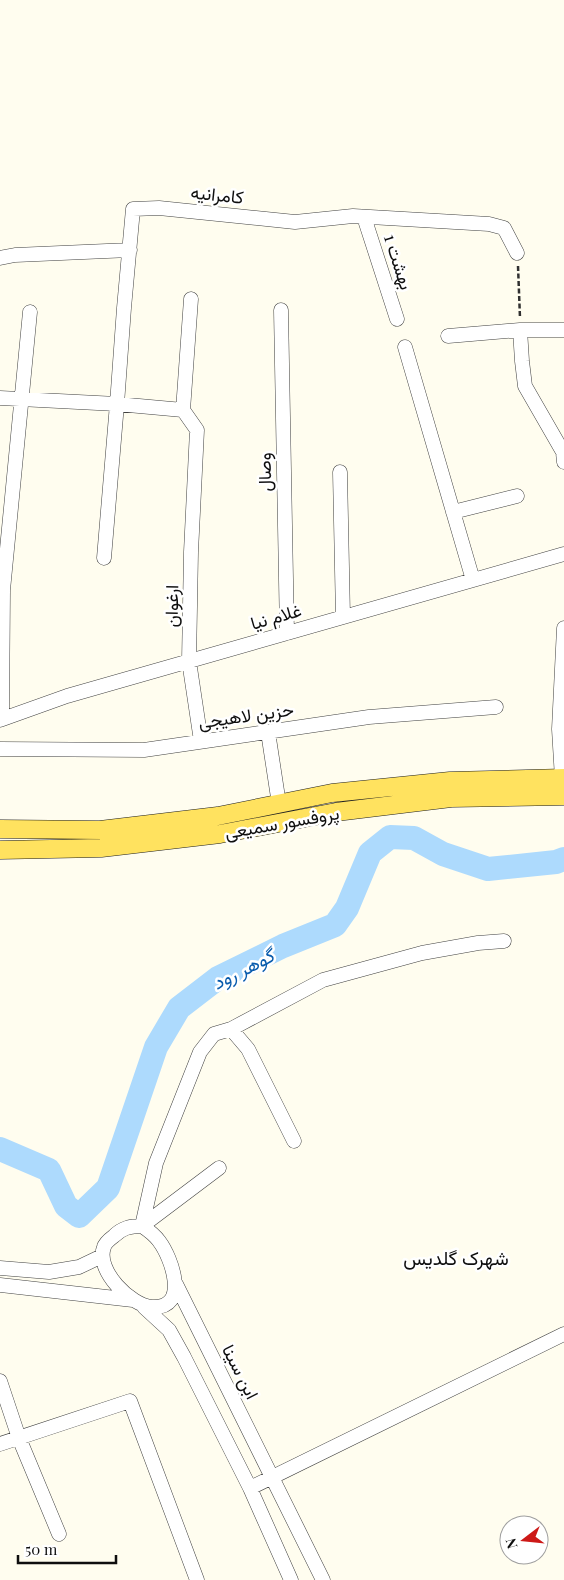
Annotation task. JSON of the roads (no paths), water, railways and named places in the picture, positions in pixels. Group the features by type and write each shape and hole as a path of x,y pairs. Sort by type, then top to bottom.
{"main road":[{"name":"پروفسور سمیعی","path":"0,829 100,830 218,816 332,793 450,780 563,778"},
{"name":"پروفسور سمیعی","path":"0,850 100,848 220,834 336,812 451,798 564,796"}],"street":[{"name":"کامرانیه","path":"104,558 134,210 158,208 296,222 364,216 489,224 504,228 517,253"},
{"name":"بهشت 1","path":"364,216 397,319"},
{"path":"0,258 15,255 130,250"},
{"path":"0,398 117,404 183,410 191,299"},
{"name":"وصال","path":"281,310 287,633"},
{"path":"1,720 2,588 30,312"},
{"path":"448,336 520,330 564,330"},
{"path":"520,330 525,386 563,452 564,461"},
{"path":"405,347 473,580"},
{"name":"ارغوان","path":"183,410 197,430 189,661 201,741"},
{"path":"340,472 343,617"},
{"path":"453,512 518,496"},
{"name":"غلام نیا","path":"1,720 67,696 564,554"},
{"path":"563,778 559,729 564,628"},
{"name":"حزین لاهیجی","path":"0,749 144,750 369,718 496,707"},
{"path":"268,732 279,804"},
{"path":"142,1226 156,1163 200,1052 214,1034 231,1029 323,980 422,953 504,941"},
{"path":"231,1029 248,1049 294,1141"},
{"path":"142,1226 218,1168"},
{"path":"0,1285 138,1303 155,1308 167,1304 174,1296 176,1284 166,1253 153,1234 142,1226 129,1226 118,1232 104,1246 102,1256 104,1266 110,1276 138,1303 168,1330 184,1357 250,1488 291,1580"},
{"path":"0,1268 49,1272 79,1266 102,1256"},
{"name":"ابن سینا","path":"176,1284 323,1580"},
{"path":"250,1488 564,1334"},
{"path":"0,1381 19,1438 59,1534"},
{"path":"0,1444 130,1401 197,1580"}],"waterway":[{"name":"گوهر رود","path":"0,1149 49,1170 66,1206 79,1216 108,1188 156,1047 179,1008 218,978 283,946 335,925 347,908 370,853 390,837 414,838 443,854 488,869 556,862 564,859"}],"district":[{"name":"شهرک گلدیس","path":"456,1258"}]}
